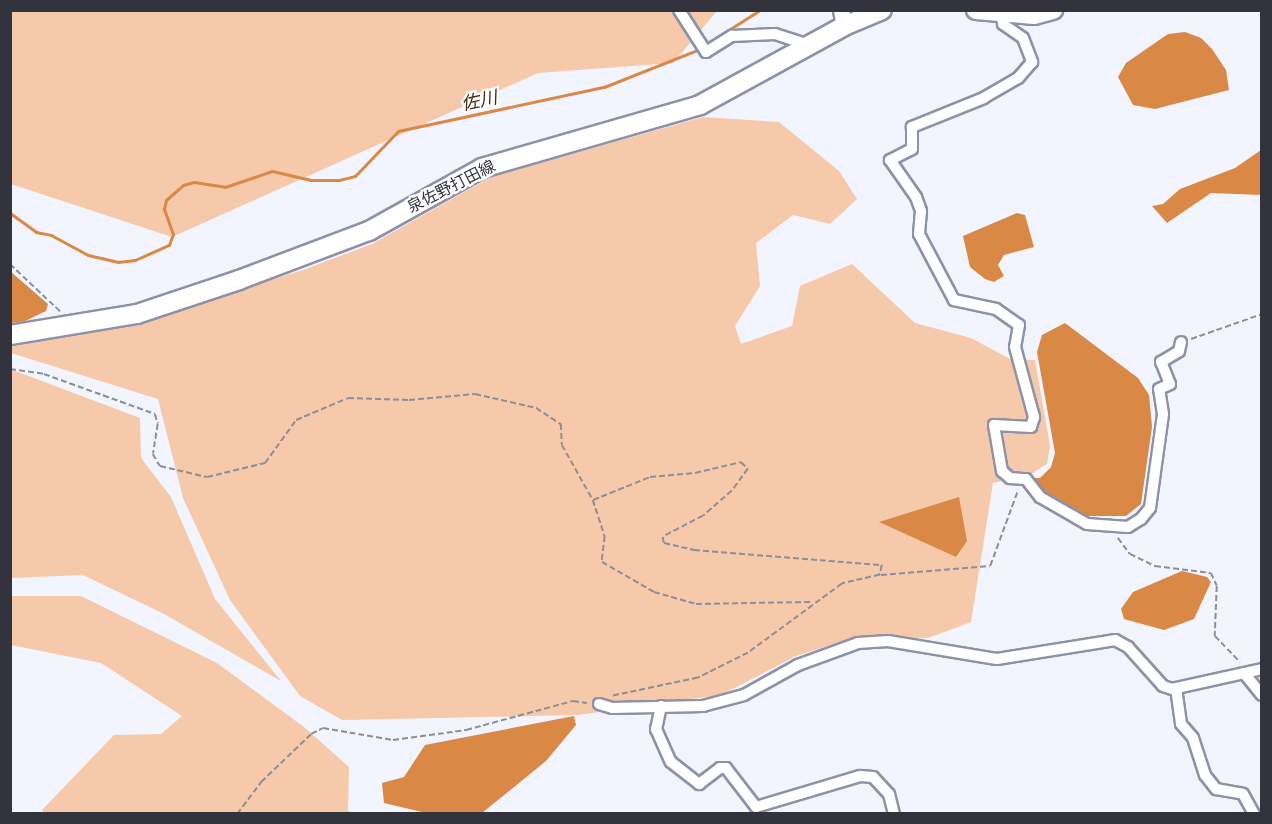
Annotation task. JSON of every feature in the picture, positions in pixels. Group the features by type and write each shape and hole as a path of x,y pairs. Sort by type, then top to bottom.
{"main road":[{"name":"泉佐野打田線","path":"10,335 137,314 358,235 482,168 700,105 809,45 843,18 882,10"},
{"path":"976,10 1034,15 1053,10"}],"street":[{"path":"679,10 706,52 732,36 775,34 809,45"},
{"path":"1004,12 1003,24 1023,38 1030,50 1032,62 1018,78 984,98 912,127 912,149 890,160 916,197 921,211 919,234 954,300 996,309 1019,325 1015,347 1034,417 1031,427 994,425 1002,471 1010,478 1026,479 1040,497 1087,524 1128,527 1141,519 1150,508 1152,496 1163,414 1159,389 1170,384 1161,362 1179,351 1181,342"},
{"path":"599,704 612,708 703,706 744,695 808,661 858,643 888,641 997,659 1115,640 1128,647 1163,686 1176,688 1262,669"},
{"path":"1244,673 1262,695"},
{"path":"1176,688 1181,724 1192,738 1205,775 1216,789 1243,794 1254,813"},
{"path":"661,706 656,729 671,762 699,784 720,768 726,768 756,807 860,776 873,777 889,794 894,813"}],"path":[{"path":"10,264 72,325"},
{"path":"1181,342 1262,314"},
{"path":"10,369 44,374 141,406 155,414 158,424 153,454 160,466 207,477 265,463 296,420 348,398 409,400 475,394 507,399 536,408 561,424 562,445 593,500 605,536 602,562 654,592 696,604 813,602"},
{"path":"593,500 650,477 695,473 741,462 748,469 732,491 703,516 663,537 664,543 694,550 882,565 880,575"},
{"path":"237,813 261,782 311,734 323,728 393,740 465,730 573,701 599,704 607,698 698,678 748,653 791,623 813,602 842,584 880,575 990,566 1021,478"},
{"path":"1117,537 1130,554 1155,566 1211,573 1217,586 1215,636 1239,661 1244,673"}],"shaded area":[{"path":"11,11 717,11 673,63 538,73 172,237 11,184"},
{"path":"1185,32 1201,38 1212,49 1226,70 1229,90 1155,109 1133,105 1118,77 1126,63 1168,34"},
{"path":"703,117 779,122 839,171 857,199 830,224 793,215 756,243 760,286 735,326 741,344 792,326 800,286 852,264 915,323 971,338 1012,360 1035,360 1050,446 1047,464 1031,474 993,483 971,622 928,638 855,637 796,656 721,695 578,715 342,720 300,696 230,600 183,498 158,399 11,353 10,347 156,315 303,270 372,244 491,177"},
{"path":"1261,150 1261,195 1211,193 1167,223 1152,206 1163,204 1180,189 1235,168"},
{"path":"1017,213 1025,215 1034,247 1004,255 998,265 1004,276 994,282 985,279 970,267 963,236"},
{"path":"11,272 48,304 46,311 25,321 11,323"},
{"path":"1065,323 1138,378 1149,395 1152,427 1141,504 1126,516 1083,516 1043,492 1033,478 1040,478 1051,467 1055,453 1037,352 1042,335"},
{"path":"10,369 140,418 141,458 171,497 215,599 281,681 164,614 83,575 11,578"},
{"path":"959,497 967,541 956,557 879,522"},
{"path":"1182,571 1207,577 1211,582 1194,619 1164,630 1124,619 1121,609 1133,592"},
{"path":"11,596 81,596 217,663 304,727 349,767 348,811 354,813 44,813 42,810 114,735 161,734 182,716 101,663 11,645"},
{"path":"574,716 576,725 546,761 482,813 426,813 384,803 382,783 404,777 425,745"}],"waterway":[{"name":"佐川","path":"10,213 36,232 51,235 88,255 118,262 135,260 169,245 173,234 164,209 166,200 183,185 194,182 225,187 272,171 310,180 339,180 355,176 398,131 604,87 697,50 760,10"}]}
